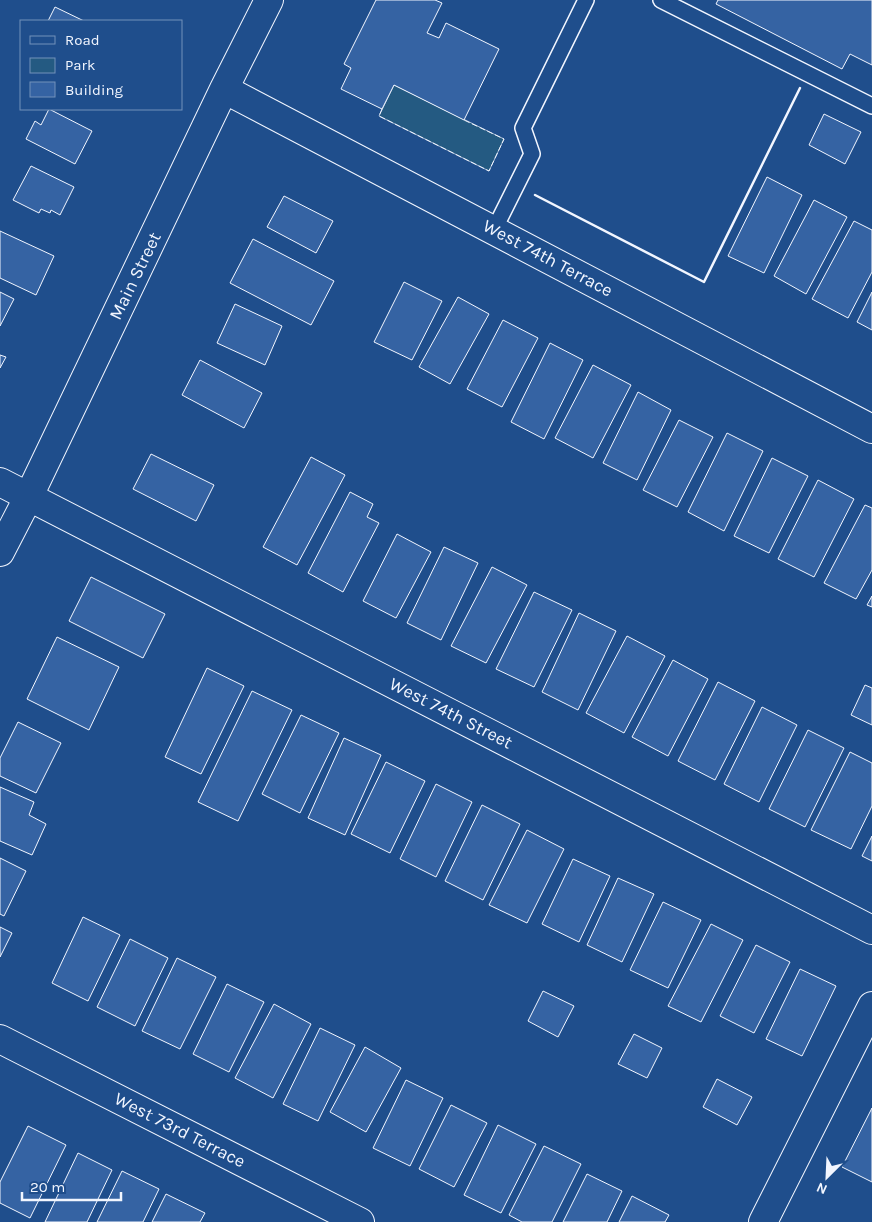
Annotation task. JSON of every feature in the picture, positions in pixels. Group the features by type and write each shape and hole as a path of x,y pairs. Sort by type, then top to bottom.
{"street":[{"name":"Main Street","path":"0,552 29,496 224,89 269,0"},
{"name":"West 74th Terrace","path":"224,89 872,429"},
{"name":"West 74th Street","path":"0,482 872,930"},
{"path":"763,1222 872,1006"},
{"name":"West 73rd Terrace","path":"0,1038 360,1222"}],"lane":[{"path":"494,230 532,154 523,128 586,0"},
{"path":"661,0 872,106"}],"green space":[{"path":"394,85 504,139 489,171 379,116"}],"building":[{"path":"376,0 435,0 442,3 427,33 439,38 446,23 499,49 464,120 394,85 382,109 341,89 351,68 344,64"},
{"path":"718,0 872,0 872,65 850,54 842,69 716,4"},
{"path":"55,7 82,20 48,20"},
{"path":"48,110 51,110 92,131 75,164 26,139 35,121 41,125"},
{"path":"824,114 861,132 845,164 809,145"},
{"path":"31,166 74,187 60,215 51,210 50,213 41,209 39,213 13,200"},
{"path":"767,177 802,195 764,273 728,256"},
{"path":"284,196 333,221 316,253 267,227"},
{"path":"814,200 847,217 806,294 774,276"},
{"path":"854,221 872,230 872,272 848,318 812,299"},
{"path":"0,231 54,256 36,295 0,278"},
{"path":"253,239 334,281 311,325 230,283"},
{"path":"404,282 442,301 412,360 374,342"},
{"path":"0,292 14,299 0,326"},
{"path":"872,292 872,330 857,322"},
{"path":"458,297 489,314 450,384 419,367"},
{"path":"235,304 282,326 265,365 217,343"},
{"path":"503,320 538,338 502,407 467,389"},
{"path":"550,343 583,360 544,439 511,422"},
{"path":"0,355 6,357 0,368"},
{"path":"200,360 262,393 244,428 182,395"},
{"path":"593,365 631,385 593,458 555,438"},
{"path":"638,392 671,410 637,480 603,463"},
{"path":"679,420 713,437 677,507 643,490"},
{"path":"727,433 763,451 724,531 688,512"},
{"path":"151,454 214,485 196,521 133,489"},
{"path":"311,457 345,475 297,565 263,547"},
{"path":"772,458 808,476 769,553 734,536"},
{"path":"818,480 854,499 814,577 778,559"},
{"path":"350,492 373,504 367,517 379,523 343,592 308,573"},
{"path":"865,505 872,508 872,570 856,599 824,583"},
{"path":"397,534 431,552 396,618 363,601"},
{"path":"444,547 478,563 441,640 407,623"},
{"path":"492,567 527,585 486,663 451,646"},
{"path":"91,577 165,614 143,658 69,621"},
{"path":"534,592 572,610 534,687 496,669"},
{"path":"872,596 872,607 867,605"},
{"path":"579,613 616,631 578,710 542,692"},
{"path":"627,636 665,656 624,733 586,713"},
{"path":"57,637 119,667 89,730 27,699"},
{"path":"673,660 708,679 668,756 632,737"},
{"path":"207,668 244,686 201,774 165,757"},
{"path":"718,682 755,701 715,780 678,761"},
{"path":"865,685 872,688 872,725 851,715"},
{"path":"252,691 292,710 238,821 198,802"},
{"path":"762,707 797,725 759,802 724,784"},
{"path":"301,715 339,733 300,813 262,794"},
{"path":"18,722 61,743 36,793 0,776 0,758"},
{"path":"808,730 844,748 805,827 769,809"},
{"path":"344,738 381,755 345,835 308,818"},
{"path":"850,752 872,763 872,806 851,849 811,830"},
{"path":"386,762 425,781 390,853 351,834"},
{"path":"436,784 472,802 436,877 400,859"},
{"path":"0,787 34,802 29,815 46,824 32,855 0,841"},
{"path":"482,805 520,824 483,900 445,881"},
{"path":"527,830 564,849 527,923 489,905"},
{"path":"872,836 872,861 862,856"},
{"path":"0,858 26,871 4,916 0,914"},
{"path":"573,859 610,876 579,942 542,924"},
{"path":"618,878 654,894 622,962 587,945"},
{"path":"663,902 701,920 668,988 630,970"},
{"path":"83,917 120,935 88,1001 52,983"},
{"path":"711,924 743,940 701,1022 668,1006"},
{"path":"0,927 12,933 0,957"},
{"path":"130,939 168,958 135,1026 97,1007"},
{"path":"756,945 790,962 754,1033 720,1016"},
{"path":"177,958 216,977 180,1049 142,1031"},
{"path":"800,969 836,986 802,1056 766,1039"},
{"path":"227,984 264,1002 229,1072 193,1054"},
{"path":"543,991 574,1006 558,1037 528,1021"},
{"path":"274,1004 311,1024 273,1098 235,1078"},
{"path":"320,1028 355,1045 318,1121 283,1104"},
{"path":"634,1034 662,1048 647,1078 618,1064"},
{"path":"365,1047 401,1068 366,1132 330,1112"},
{"path":"717,1079 752,1097 737,1125 703,1107"},
{"path":"406,1080 443,1098 410,1166 373,1148"},
{"path":"451,1105 487,1123 454,1187 419,1169"},
{"path":"872,1108 872,1182 842,1167"},
{"path":"498,1125 536,1144 501,1213 464,1195"},
{"path":"28,1126 66,1145 30,1218 0,1203 0,1182"},
{"path":"544,1146 581,1164 552,1222 522,1222 509,1215"},
{"path":"78,1153 112,1170 87,1222 45,1222"},
{"path":"122,1171 159,1189 143,1222 97,1222"},
{"path":"587,1174 622,1191 607,1222 563,1222"},
{"path":"166,1194 205,1213 200,1222 152,1222"},
{"path":"632,1196 669,1215 665,1222 619,1222"}],"fence":[{"path":"382,109 379,116 489,171 504,139 464,120"}],"wall":[{"path":"535,195 704,282 800,88"}]}
